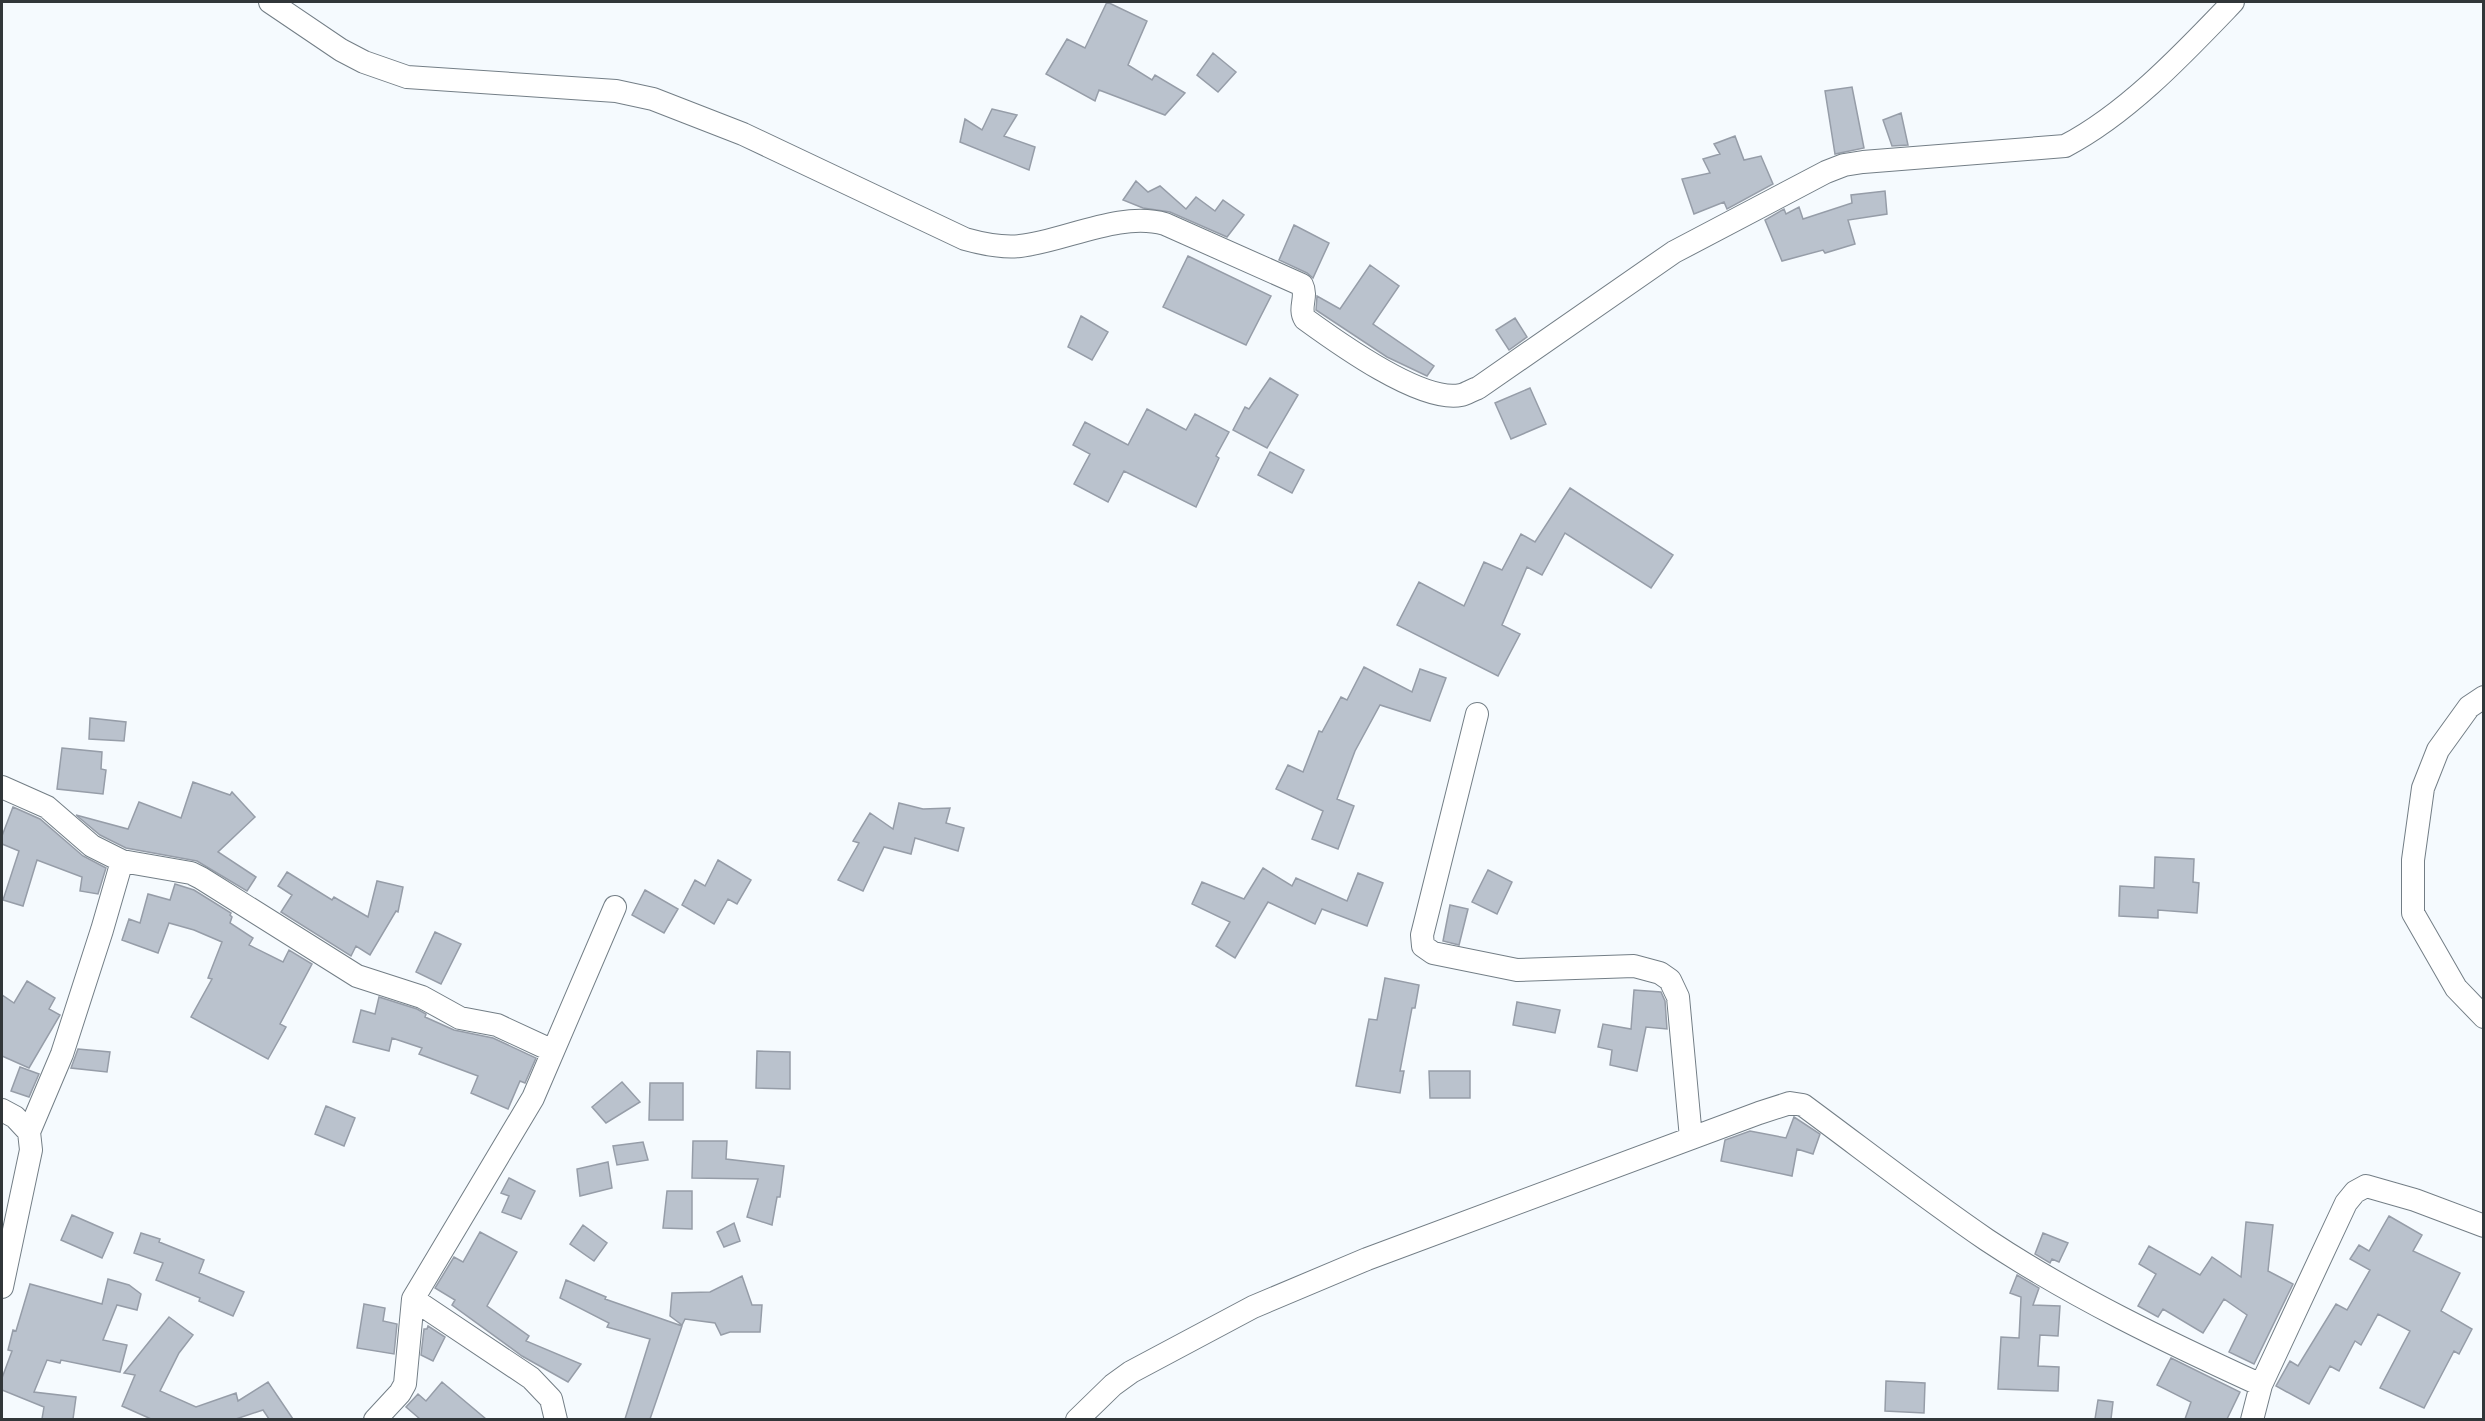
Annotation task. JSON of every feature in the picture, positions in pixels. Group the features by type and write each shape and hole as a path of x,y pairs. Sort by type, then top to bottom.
{"street":[{"path":"270,2 341,50 364,62 407,77 616,91 653,99 743,134 965,239 984,244 1020,246 1143,220 1165,224 1302,285 1305,294 1302,314 1305,319 1405,383 1423,391 1461,395 1478,388 1674,252 1826,172 1844,165 1863,162 2066,146 2088,134 2181,57 2233,2"},
{"path":"2484,697 2469,707 2438,750 2423,788 2414,860 2413,913 2456,987 2484,1017"},
{"path":"1477,714 1422,935 1424,946 1433,953 1505,969 1634,966 1660,973 1670,980 1678,997 1691,1138"},
{"path":"2,787 47,807 92,846 122,861 191,873 357,976 422,997 460,1018 496,1024 553,1051"},
{"path":"2,1287 31,1150 29,1132 62,1054 122,861"},
{"path":"375,1419 400,1393 405,1384 414,1299 528,1107 615,907"},
{"path":"1077,1419 1113,1385 1131,1372 1253,1307 1366,1259 1790,1103 1803,1105 1989,1241 2095,1304 2261,1385"},
{"path":"2,1110 15,1117 29,1132"},
{"path":"2252,1419 2261,1385 2346,1203 2355,1192 2366,1186 2415,1200 2484,1226"},
{"path":"414,1299 531,1378 551,1399 556,1419"}],"building":[{"path":"1107,2 1147,21 1128,65 1152,80 1155,75 1185,93 1165,115 1099,90 1095,101 1046,74 1067,39 1085,48"},
{"path":"1213,53 1236,72 1218,92 1197,75"},
{"path":"1852,87 1864,148 1835,154 1825,91"},
{"path":"992,109 1017,115 1004,136 1035,147 1029,170 960,142 965,119 982,130"},
{"path":"1901,113 1908,145 1892,146 1883,120"},
{"path":"1735,136 1744,160 1761,156 1773,184 1727,209 1724,202 1694,214 1682,179 1710,173 1703,159 1720,154 1714,144"},
{"path":"1136,181 1148,192 1160,186 1186,209 1196,197 1215,211 1223,200 1244,215 1227,237 1170,212 1143,208 1123,200"},
{"path":"1885,191 1887,214 1848,220 1855,244 1825,253 1823,250 1782,261 1765,220 1784,209 1786,214 1799,207 1803,219 1852,203 1851,195"},
{"path":"1294,225 1329,243 1313,278 1279,260"},
{"path":"1188,256 1271,296 1246,345 1163,307"},
{"path":"1370,265 1399,286 1373,324 1434,366 1427,376 1387,357 1316,310 1317,296 1340,309"},
{"path":"1081,316 1108,332 1092,360 1068,347"},
{"path":"1515,318 1527,337 1509,350 1496,330"},
{"path":"1270,378 1298,395 1267,448 1233,430 1245,407 1249,409"},
{"path":"1530,388 1546,424 1511,439 1495,403"},
{"path":"1147,409 1186,430 1195,414 1229,432 1216,456 1219,458 1196,507 1124,471 1108,502 1074,484 1090,454 1073,445 1085,422 1128,445"},
{"path":"1270,452 1304,470 1292,493 1258,475"},
{"path":"1570,488 1673,555 1651,588 1565,533 1542,575 1527,567 1502,625 1520,634 1498,676 1397,625 1419,582 1464,606 1484,562 1502,570 1521,534 1535,542"},
{"path":"1364,667 1412,692 1420,669 1446,678 1430,721 1380,705 1355,751 1337,799 1354,806 1338,849 1312,839 1323,811 1276,789 1288,765 1303,772 1319,731 1322,732 1341,697 1347,700"},
{"path":"90,718 126,722 124,741 89,739"},
{"path":"62,748 102,752 101,769 106,770 103,794 57,789"},
{"path":"193,782 230,795 232,792 255,817 218,852 256,877 247,891 197,861 126,848 100,835 76,815 128,829 139,802 181,818"},
{"path":"899,803 923,809 950,808 946,823 964,828 958,851 915,838 911,854 884,847 863,891 838,880 859,843 853,841 870,813 893,829"},
{"path":"13,807 40,819 83,856 106,868 98,894 80,891 82,877 37,860 23,906 3,900 19,851 2,844 2,836"},
{"path":"2155,857 2194,859 2193,882 2199,883 2197,913 2158,910 2158,918 2119,916 2120,886 2154,888"},
{"path":"718,860 751,880 737,904 728,899 714,924 682,905 695,880 705,886"},
{"path":"1263,868 1292,886 1296,878 1347,901 1358,873 1383,883 1367,926 1322,909 1315,924 1268,902 1235,958 1216,946 1230,922 1192,904 1202,882 1244,899"},
{"path":"1488,870 1512,882 1497,914 1472,902"},
{"path":"287,872 332,900 334,897 368,917 377,881 403,887 398,912 396,911 370,955 356,946 351,956 281,912 292,895 278,886"},
{"path":"175,884 194,890 231,913 230,923 253,938 249,945 283,962 289,950 312,964 280,1024 286,1027 268,1059 191,1017 212,979 208,978 222,942 194,930 169,923 158,953 122,940 129,919 140,923 148,894 170,900"},
{"path":"645,890 678,909 664,933 632,915"},
{"path":"1450,905 1468,909 1459,945 1443,941"},
{"path":"435,932 461,944 441,984 416,972"},
{"path":"1385,978 1419,985 1415,1008 1412,1008 1400,1071 1404,1071 1400,1093 1356,1086 1369,1019 1377,1020"},
{"path":"27,981 55,998 49,1009 60,1015 29,1068 2,1056 2,995 14,1003"},
{"path":"1634,990 1661,992 1665,1001 1667,1029 1646,1027 1637,1071 1610,1065 1612,1050 1598,1047 1603,1024 1631,1029"},
{"path":"379,997 417,1009 426,1014 425,1017 454,1030 493,1038 536,1058 525,1083 520,1081 508,1109 471,1093 478,1076 419,1054 422,1048 392,1038 389,1051 353,1042 361,1010 375,1014"},
{"path":"1517,1002 1560,1010 1555,1033 1513,1025"},
{"path":"78,1049 110,1052 107,1072 71,1068"},
{"path":"757,1051 790,1052 790,1089 756,1088"},
{"path":"20,1067 39,1074 29,1097 11,1091"},
{"path":"1429,1071 1470,1071 1470,1098 1430,1098"},
{"path":"622,1082 640,1102 606,1123 592,1107"},
{"path":"650,1083 683,1083 683,1120 649,1120"},
{"path":"326,1106 355,1118 344,1146 315,1134"},
{"path":"1794,1117 1820,1134 1813,1154 1797,1149 1792,1176 1721,1161 1725,1140 1750,1131 1786,1138"},
{"path":"693,1141 727,1141 726,1159 784,1166 780,1197 777,1197 772,1225 747,1217 758,1179 692,1178"},
{"path":"643,1142 648,1160 617,1165 613,1146"},
{"path":"608,1162 612,1188 580,1196 577,1169"},
{"path":"509,1178 535,1191 521,1219 502,1212 509,1196 501,1193"},
{"path":"667,1191 692,1191 692,1229 663,1228"},
{"path":"72,1215 113,1233 102,1258 61,1240"},
{"path":"2389,1216 2422,1235 2413,1251 2460,1273 2441,1311 2472,1329 2459,1354 2454,1351 2424,1408 2380,1388 2410,1331 2378,1314 2361,1345 2355,1341 2339,1371 2330,1366 2309,1404 2276,1386 2290,1361 2298,1366 2336,1304 2347,1310 2370,1270 2350,1259 2359,1245 2369,1251"},
{"path":"2246,1222 2273,1225 2268,1271 2293,1284 2254,1364 2229,1352 2247,1315 2224,1299 2203,1333 2163,1309 2158,1317 2138,1306 2156,1274 2139,1264 2149,1246 2200,1275 2212,1257 2241,1277"},
{"path":"734,1223 740,1241 724,1247 717,1232"},
{"path":"583,1225 607,1243 594,1261 570,1244"},
{"path":"480,1232 517,1252 487,1306 529,1336 526,1341 581,1364 568,1382 522,1356 452,1305 455,1300 435,1288 454,1257 463,1262"},
{"path":"141,1233 160,1239 159,1242 204,1260 199,1273 244,1292 233,1316 199,1301 200,1298 156,1280 163,1263 134,1253"},
{"path":"2043,1233 2068,1243 2059,1262 2052,1259 2050,1263 2035,1254"},
{"path":"2017,1275 2039,1288 2033,1305 2060,1306 2058,1336 2040,1335 2038,1366 2059,1367 2058,1391 1998,1389 2001,1337 2019,1338 2021,1297 2010,1293"},
{"path":"742,1276 752,1305 762,1305 760,1332 730,1332 721,1335 715,1323 685,1319 682,1325 670,1316 672,1293 710,1292"},
{"path":"108,1279 129,1285 141,1294 137,1310 117,1305 103,1340 127,1345 120,1372 61,1360 60,1363 47,1360 34,1392 76,1397 73,1419 42,1419 44,1407 2,1390 2,1378 12,1351 8,1350 13,1330 16,1331 30,1284 102,1304"},
{"path":"566,1280 606,1297 605,1299 682,1326 650,1419 625,1419 650,1339 607,1327 609,1323 560,1298"},
{"path":"364,1304 385,1308 383,1321 397,1324 394,1354 357,1348"},
{"path":"169,1317 193,1335 179,1353 160,1391 196,1407 236,1393 238,1401 268,1382 293,1419 269,1419 263,1410 236,1419 151,1419 122,1406 135,1375 124,1373"},
{"path":"428,1326 445,1337 433,1361 421,1355 424,1329"},
{"path":"2171,1358 2240,1392 2227,1419 2185,1419 2191,1402 2157,1385"},
{"path":"1886,1381 1925,1383 1924,1413 1885,1411"},
{"path":"442,1382 486,1419 420,1419 406,1407 418,1394 426,1401"},
{"path":"2098,1400 2113,1402 2111,1419 2095,1419"}]}
